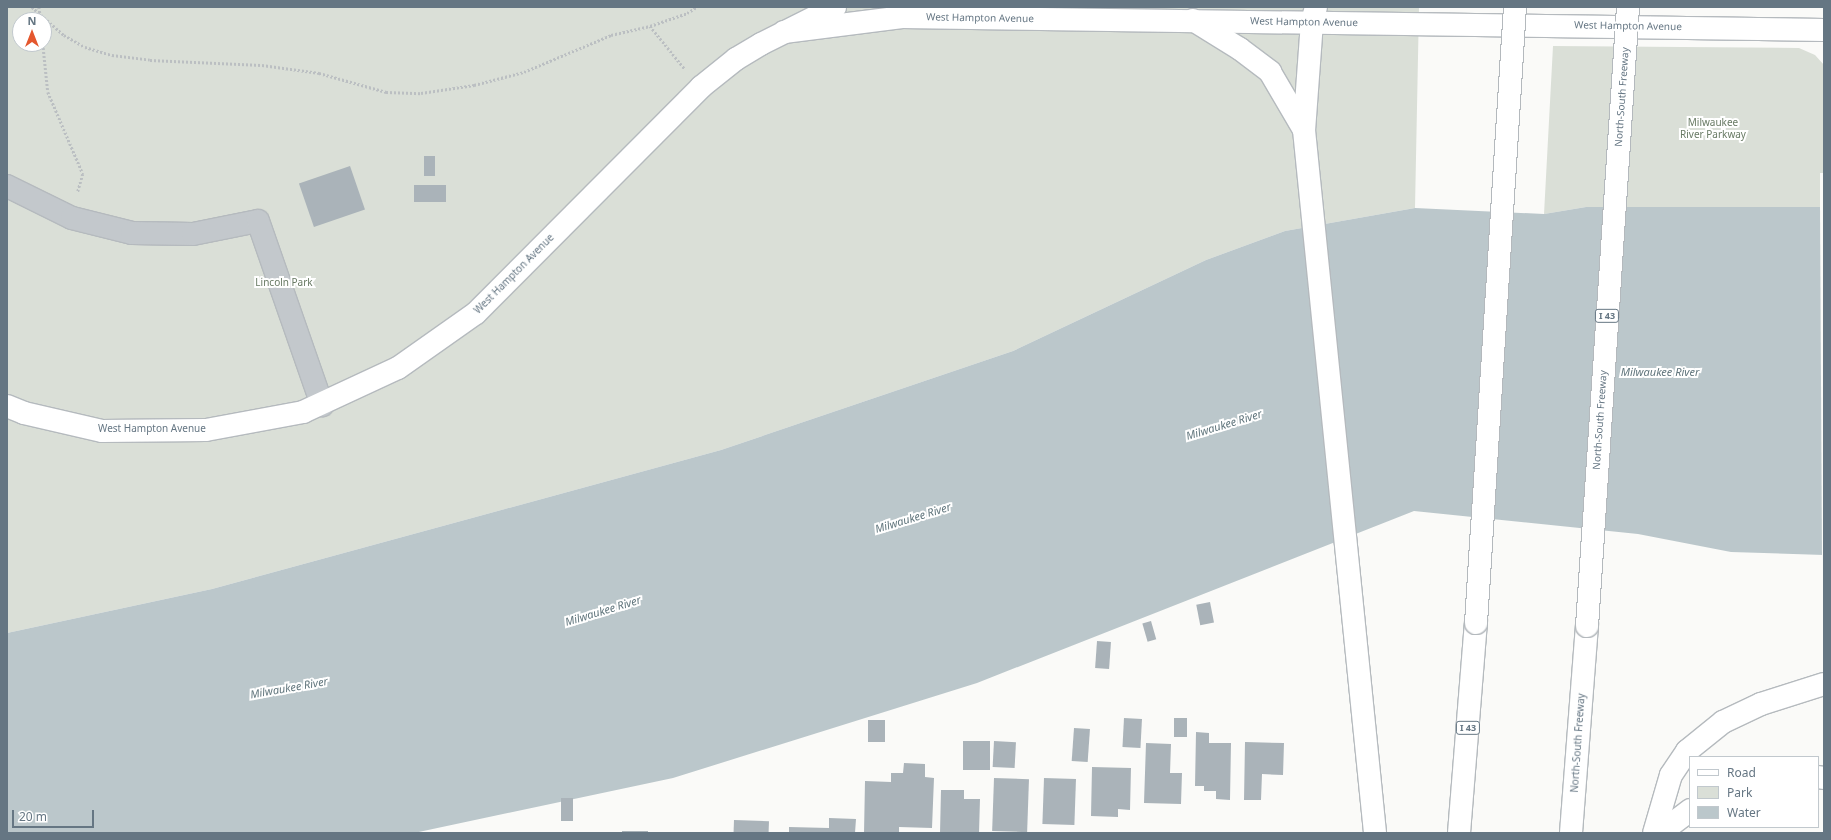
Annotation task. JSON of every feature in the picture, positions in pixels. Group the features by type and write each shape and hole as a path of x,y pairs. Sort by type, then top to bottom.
{"main road":[{"name":"West Hampton Avenue","path":"7,406 24,413 102,431 206,430 303,412 322,405 398,368 476,313 701,87 736,59 784,32 835,7"},
{"name":"I 43","path":"1459,833 1476,623 1515,7"},
{"name":"North-South Freeway","path":"1571,833 1587,626 1628,7"},
{"name":"West Hampton Avenue","path":"784,32 902,17 1193,20 1314,14 1824,30"},
{"path":"1314,14 1304,130 1352,625 1375,833"},
{"path":"1193,20 1240,49 1270,72 1304,130"},
{"path":"1654,833 1671,775 1687,751 1723,722 1761,704 1824,684"},
{"path":"1660,833 1689,811"}],"lane":[{"path":"7,186 72,218 132,233 193,234 258,221 322,405"}],"path":[{"path":"32,7 40,12"},
{"path":"39,7 40,12"},
{"path":"52,24 64,35 85,47 112,55 150,60 262,65 319,73 386,92 421,92 474,85 524,72 611,35 650,26 687,13 697,7"},
{"path":"650,26 701,87"},
{"path":"44,52 48,92 83,174 72,218"}],"green space":[{"name":"Lincoln Park","path":"7,7 1419,7 1415,208 1285,231 1206,260 1013,351 721,450 212,589 7,633"},
{"name":"Milwaukee River Parkway","path":"1553,46 1799,48 1815,55 1824,65 1824,173 1820,173 1820,207 1586,207 1544,214"}],"water":[{"name":"Milwaukee River","path":"1586,207 1824,207 1824,555 1731,552 1638,534 1414,511 977,683 673,778 414,833 7,833 7,633 212,589 721,450 1013,351 1206,260 1285,231 1415,208 1544,214"}],"pier":[{"path":"1820,205 1824,205 1824,557 1822,557"}],"building":[{"path":"424,156 435,156 435,176 424,176"},
{"path":"350,166 365,209 314,227 299,184"},
{"path":"414,185 446,185 446,202 414,202"},
{"path":"1210,602 1214,623 1200,625 1196,605"},
{"path":"1151,621 1156,639 1148,642 1142,623"},
{"path":"1097,641 1111,642 1109,669 1095,668"},
{"path":"1124,718 1142,719 1140,748 1122,747"},
{"path":"1174,718 1187,718 1187,737 1174,737"},
{"path":"868,720 885,720 885,742 868,742"},
{"path":"1074,728 1090,729 1088,762 1072,761"},
{"path":"1196,732 1209,733 1209,743 1231,743 1230,800 1216,799 1216,791 1204,791 1204,786 1195,786"},
{"path":"963,741 990,741 990,770 963,770"},
{"path":"994,741 1016,742 1015,768 993,767"},
{"path":"1245,742 1284,743 1283,775 1262,774 1261,800 1244,800"},
{"path":"1146,743 1171,744 1170,773 1182,773 1181,804 1144,803"},
{"path":"904,763 925,764 925,777 934,778 932,828 899,827 899,833 864,833 865,781 891,782 891,773 903,773"},
{"path":"1092,767 1131,768 1130,810 1118,809 1118,817 1091,816"},
{"path":"994,778 1029,779 1027,832 992,831"},
{"path":"1044,778 1076,779 1074,825 1042,824"},
{"path":"941,790 964,790 964,799 980,799 979,833 940,833"},
{"path":"561,798 573,798 573,821 561,821"},
{"path":"829,818 856,819 855,833 789,833 789,827 829,828"},
{"path":"734,820 769,821 769,833 734,833"},
{"path":"622,831 648,831 648,833 622,833"}]}
